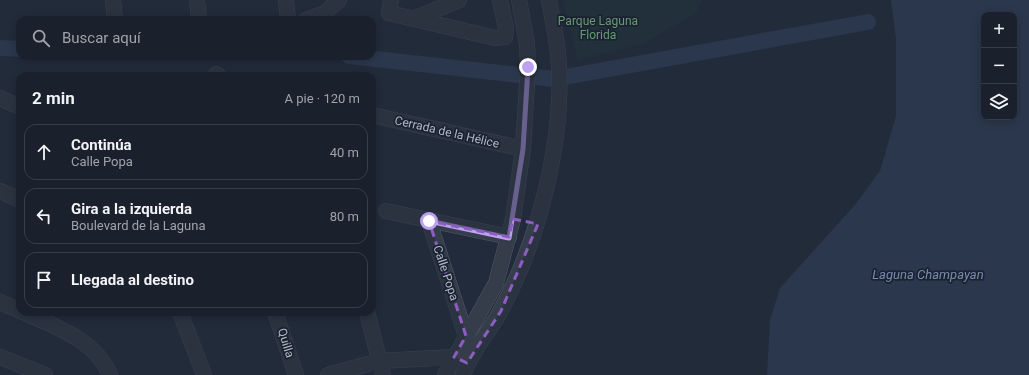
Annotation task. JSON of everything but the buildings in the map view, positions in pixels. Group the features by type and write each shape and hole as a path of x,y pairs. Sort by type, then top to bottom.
{"street":[{"path":"113,0 115,16"},
{"path":"197,0 199,16"},
{"path":"286,0 288,16"},
{"path":"317,16 325,13 339,0"},
{"path":"391,0 389,13 416,18 495,38 505,37 506,28 500,0"},
{"path":"416,18 459,0"},
{"path":"461,365 466,336 496,283 513,219 523,149 528,67 527,44 519,0"},
{"path":"445,375 461,365 501,311 527,253 538,224 556,138 559,89 559,66 549,0"},
{"path":"0,98 16,105"},
{"name":"Cerrada de la Hélice","path":"376,116 523,149"},
{"path":"0,191 16,198"},
{"path":"386,211 509,238"},
{"path":"513,219 538,224"},
{"name":"Calle Popa","path":"429,221 466,336"},
{"path":"0,302 16,309"},
{"path":"31,316 78,338 99,359 110,375"},
{"path":"182,316 204,375"},
{"name":"Quilla","path":"276,316 296,375"},
{"path":"369,316 381,368"},
{"path":"0,357 44,375"},
{"path":"328,375 381,368 461,365"}],"highlighted area":[{"path":"513,219 538,224 501,311 467,363 454,357 466,336 429,221 509,237"}],"green space":[{"name":"Parque Laguna Florida","path":"563,0 702,0 696,13 642,44 578,60"}],"water":[{"name":"Laguna Champayan","path":"891,0 1029,0 1029,375 767,375 770,320 780,288 854,206 880,171 896,116 896,39"}],"waterway":[{"path":"376,59 554,79 868,22"},
{"path":"0,48 16,49"}],"route":[{"path":"429,221 509,238 523,149 528,67"}]}
